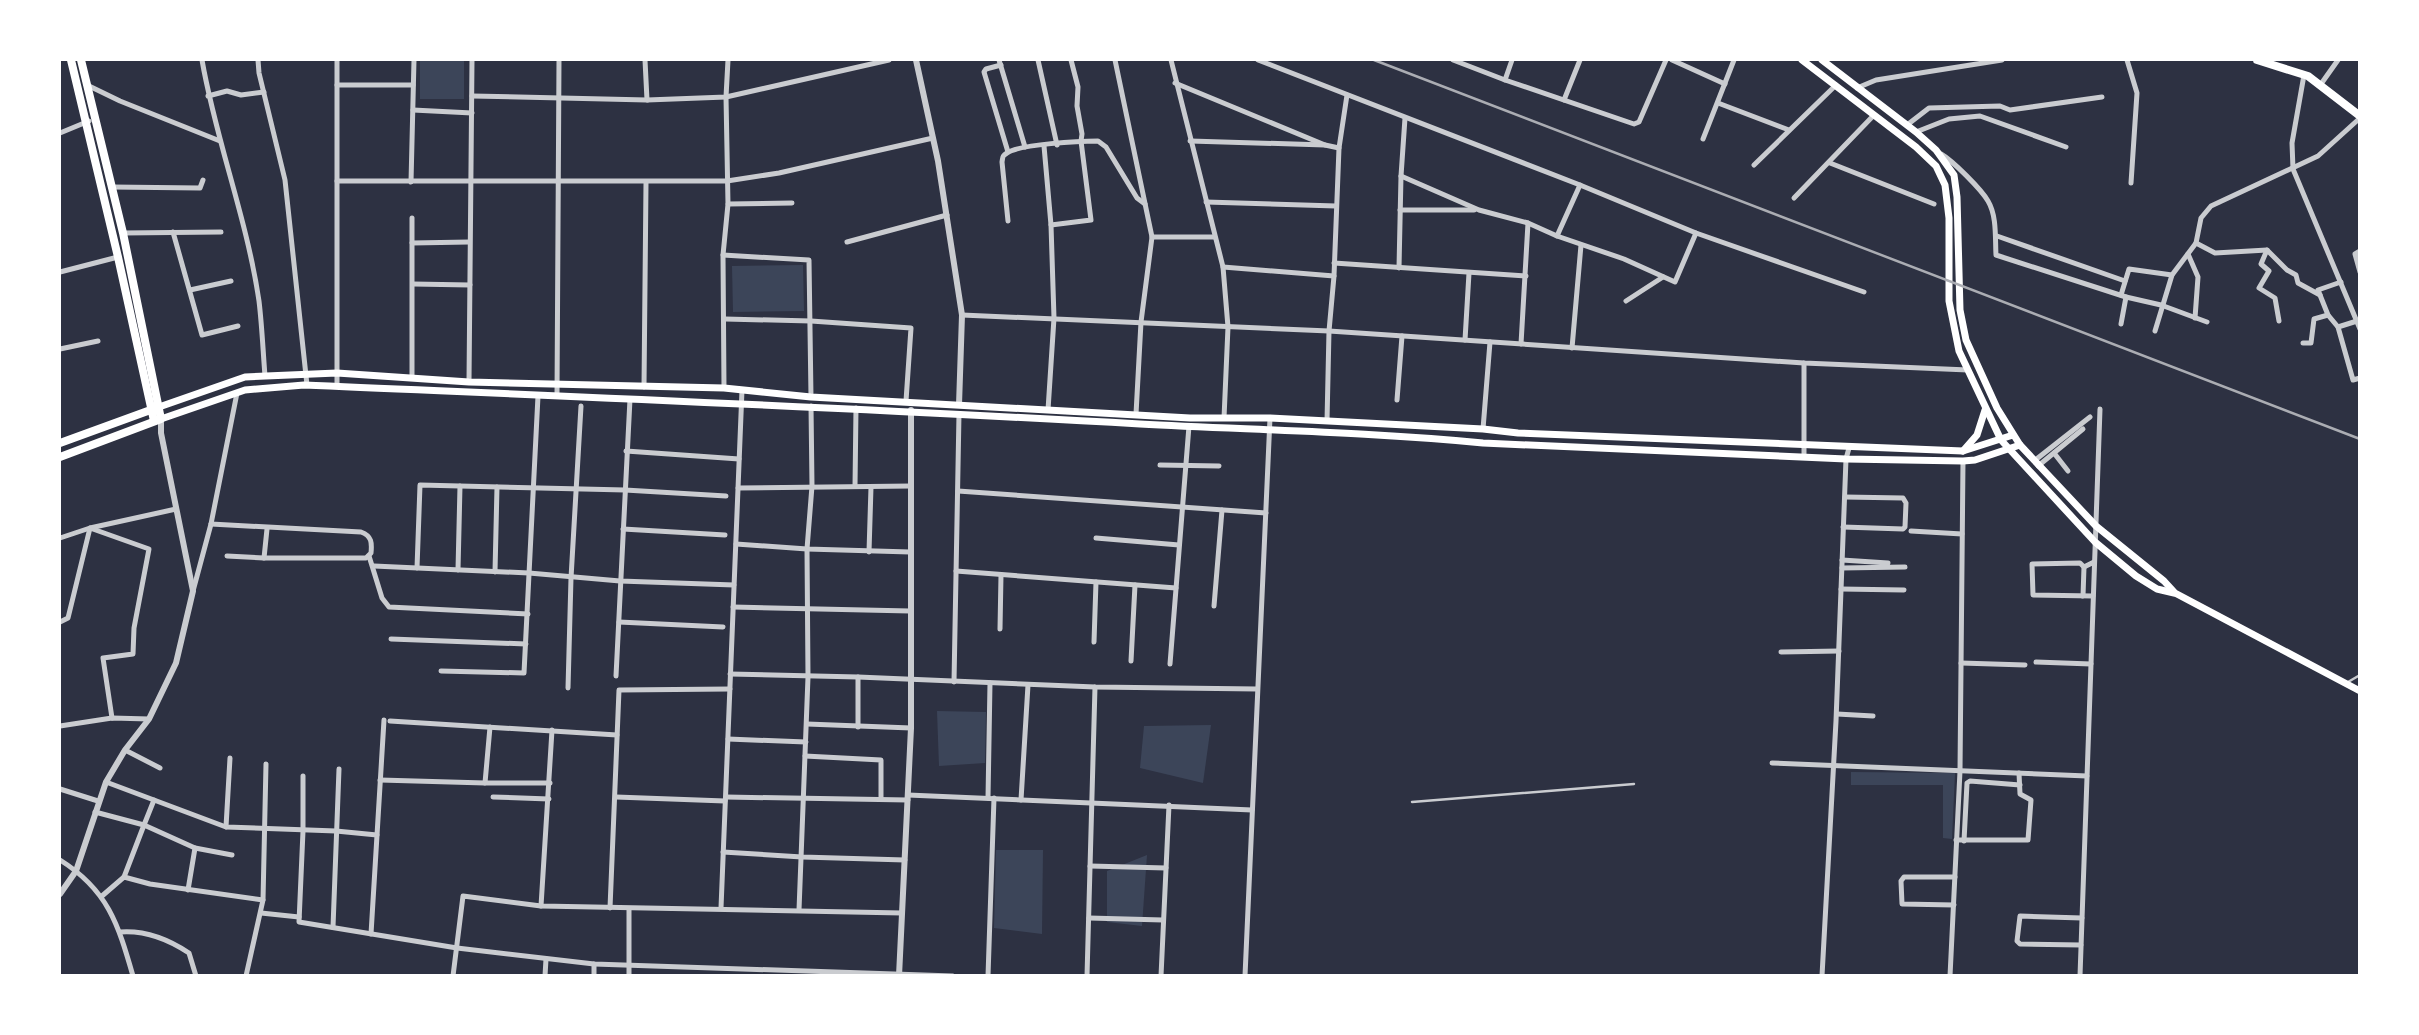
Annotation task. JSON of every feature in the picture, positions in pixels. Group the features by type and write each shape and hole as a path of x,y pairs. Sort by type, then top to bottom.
{"main road":[{"path":"71,60 158,420"},
{"path":"81,60 123,233 155,409"},
{"path":"1802,60 1916,147 1936,166 1945,185 1949,218 1949,301 1963,360 1985,410 2008,450 2095,542 2136,576 2157,589 2175,593 2360,691"},
{"path":"1823,60 1916,132 1936,150 1954,175 1960,310 1966,340 1997,408 2013,435 2036,464 2096,526 2164,580 2175,593"},
{"path":"2257,60 2304,75 2321,84 2360,117"},
{"path":"60,443 245,377 337,373 469,382 724,388 1189,426 1426,437 1483,443 1846,459 1963,461 2020,445"},
{"path":"60,457 245,390 307,385 911,410 945,408"},
{"path":"959,409 1270,418 1518,433 1963,451 2013,435"},
{"path":"1963,451 1977,435 1985,410"}],"street":[{"path":"202,60 208,96 236,199 258,300 265,376"},
{"path":"258,60 285,180 307,385"},
{"path":"337,60 337,386"},
{"path":"411,182 414,60"},
{"path":"469,382 472,60"},
{"path":"557,396 559,60"},
{"path":"645,60 647,100"},
{"path":"724,388 723,255 728,204 728,60"},
{"path":"844,60 846,70"},
{"path":"472,96 647,100 726,97 890,60"},
{"path":"916,60 947,215 962,314 954,682"},
{"path":"1038,60 1057,145"},
{"path":"1051,225 1091,220 1077,106 1078,87 1071,60"},
{"path":"1115,60 1152,237 1141,322 1136,414"},
{"path":"1171,60 1223,267 1228,327 1224,418"},
{"path":"1258,60 1696,233 1864,292"},
{"path":"1453,60 1636,124 1666,60"},
{"path":"1505,80 1512,60"},
{"path":"1564,100 1580,60"},
{"path":"1672,60 1725,84"},
{"path":"1703,139 1734,60"},
{"path":"1857,88 1876,80 2002,60"},
{"path":"2127,60 2137,93 2131,183"},
{"path":"2321,84 2338,60"},
{"path":"1008,152 984,72 1000,62 1025,147"},
{"path":"2304,75 2292,143 2293,169 2360,329"},
{"path":"1175,83 1325,145 1339,148"},
{"path":"87,85 120,102 220,141"},
{"path":"337,85 413,85"},
{"path":"1754,165 1836,85"},
{"path":"208,96 228,92 241,95 264,92"},
{"path":"1327,421 1339,148 1347,95"},
{"path":"1907,125 1929,108 2000,106 2010,110 2102,97"},
{"path":"1718,103 1788,130"},
{"path":"413,110 472,113"},
{"path":"1794,198 1874,115"},
{"path":"1916,132 1949,119 1980,116 2066,146"},
{"path":"2155,331 2172,275 2196,243 2201,218 2211,206 2318,156 2360,117"},
{"path":"1399,268 1405,118"},
{"path":"60,133 96,119"},
{"path":"337,181 727,181 779,173 933,138"},
{"path":"1008,221 1003,156 1025,147 1098,141 1106,147 1137,198 1146,204"},
{"path":"1190,141 1325,145"},
{"path":"1044,146 1051,225 1054,318 1048,410"},
{"path":"1936,150 1951,160 1989,202 1997,236 1996,254 2207,322"},
{"path":"1829,163 1934,204"},
{"path":"1401,176 1479,210 1528,223 1624,259 1675,282 1696,233"},
{"path":"112,187 200,188 203,180"},
{"path":"644,387 646,183"},
{"path":"1557,236 1580,185"},
{"path":"1206,202 1336,206"},
{"path":"728,204 792,203"},
{"path":"1400,210 1479,210"},
{"path":"847,242 947,215"},
{"path":"412,218 412,377"},
{"path":"1521,344 1528,223"},
{"path":"173,232 202,335 238,326"},
{"path":"123,233 221,232"},
{"path":"1997,236 2125,281"},
{"path":"1152,237 1214,237"},
{"path":"412,243 469,242"},
{"path":"2196,243 2215,253 2267,250 2287,270 2294,273 2298,284 2320,295"},
{"path":"1572,348 1581,245"},
{"path":"2267,250 2261,264 2269,271 2259,288 2275,298 2278,321"},
{"path":"2360,251 2355,254 2360,272"},
{"path":"2188,254 2198,277 2195,318"},
{"path":"723,255 807,258 809,261 811,397"},
{"path":"60,272 118,257"},
{"path":"1334,262 1526,276"},
{"path":"1223,267 1334,276"},
{"path":"2121,324 2125,281 2130,269 2172,275"},
{"path":"1465,340 1469,273"},
{"path":"1626,301 1663,276"},
{"path":"190,290 231,281"},
{"path":"2341,282 2318,290 2328,315 2338,327 2353,380 2360,378"},
{"path":"413,284 470,285"},
{"path":"962,314 1329,331 1804,363 1968,370"},
{"path":"2303,343 2311,343 2314,319 2328,315"},
{"path":"725,319 811,321 911,328 906,401"},
{"path":"2338,327 2357,321"},
{"path":"1397,400 1402,336"},
{"path":"60,349 98,341"},
{"path":"1483,429 1490,342"},
{"path":"1804,363 1804,456"},
{"path":"721,908 742,390"},
{"path":"60,894 76,871 106,782 125,750 149,719 176,663 211,524 237,393"},
{"path":"441,671 524,673 538,396"},
{"path":"616,676 630,398"},
{"path":"568,688 581,406"},
{"path":"799,910 807,724 807,549 812,486 811,406"},
{"path":"855,486 856,408"},
{"path":"899,975 911,728 911,410"},
{"path":"2080,975 2099,410"},
{"path":"2036,464 2090,417"},
{"path":"1245,975 1270,418"},
{"path":"158,420 193,590"},
{"path":"1170,664 1189,426"},
{"path":"2036,464 2084,429"},
{"path":"1822,975 1834,765 1844,497 1849,447"},
{"path":"626,451 739,459"},
{"path":"2054,453 2068,471"},
{"path":"1950,975 1960,771 1963,461"},
{"path":"1160,465 1219,466"},
{"path":"416,568 419,485 625,490 726,496"},
{"path":"458,570 460,486"},
{"path":"869,552 871,486"},
{"path":"738,488 911,486"},
{"path":"495,572 497,487"},
{"path":"958,491 1266,513"},
{"path":"1843,527 1903,529 1906,515 1903,498 1844,497"},
{"path":"60,538 89,528 177,509"},
{"path":"1214,606 1222,510"},
{"path":"211,524 361,532 372,542 369,556 382,598 393,608 528,614"},
{"path":"60,622 68,618 89,528"},
{"path":"89,528 149,549 134,628 133,654 103,658 112,718"},
{"path":"264,558 267,529"},
{"path":"623,529 725,535"},
{"path":"1911,531 1962,534"},
{"path":"1097,538 1179,545"},
{"path":"736,544 910,552"},
{"path":"227,556 369,556"},
{"path":"1842,560 1888,563"},
{"path":"2084,567 2094,562"},
{"path":"2084,567 2080,564 2032,564 2033,594 2093,596"},
{"path":"373,566 734,585"},
{"path":"1842,568 1905,567"},
{"path":"2084,567 2084,596"},
{"path":"956,571 1176,588"},
{"path":"1000,629 1001,575"},
{"path":"1094,642 1096,582"},
{"path":"1131,661 1135,585"},
{"path":"1841,589 1904,590"},
{"path":"733,607 910,611"},
{"path":"619,622 723,627"},
{"path":"391,639 526,644"},
{"path":"1781,652 1839,651"},
{"path":"2036,662 2091,664"},
{"path":"1961,663 2025,665"},
{"path":"730,674 1095,687 1258,689"},
{"path":"858,677 858,727"},
{"path":"988,975 990,683"},
{"path":"1021,800 1028,685"},
{"path":"1087,975 1095,687"},
{"path":"610,908 619,690 730,689"},
{"path":"1836,714 1873,716"},
{"path":"60,726 112,718 149,719"},
{"path":"372,934 380,780 387,721 617,735"},
{"path":"807,724 911,728"},
{"path":"485,783 490,727"},
{"path":"541,906 552,730"},
{"path":"728,739 806,742"},
{"path":"125,750 160,768"},
{"path":"805,756 881,760 881,799"},
{"path":"226,827 230,758"},
{"path":"1772,763 2087,776"},
{"path":"246,975 263,900 266,764"},
{"path":"332,927 339,769"},
{"path":"1956,841 2028,840 2031,800 2021,795 2019,773"},
{"path":"303,776 299,922 457,948 594,964 695,972 953,975"},
{"path":"380,780 550,783"},
{"path":"106,782 226,827 377,835"},
{"path":"1964,841 1968,782 2020,785"},
{"path":"60,789 99,801"},
{"path":"493,797 549,799"},
{"path":"615,797 991,798 1252,810"},
{"path":"102,896 124,877 155,800"},
{"path":"1161,975 1168,805"},
{"path":"95,811 144,825 195,848 232,855"},
{"path":"188,890 195,848"},
{"path":"723,852 905,860"},
{"path":"60,860 102,896 120,932 134,975"},
{"path":"1090,866 1166,868"},
{"path":"124,877 150,884 263,900"},
{"path":"1954,905 1902,904 1900,881 1904,877 1955,877"},
{"path":"453,975 463,896 541,906 902,914"},
{"path":"629,909 629,975"},
{"path":"261,913 299,917"},
{"path":"2081,945 2017,942 2020,916 2082,918"},
{"path":"1089,918 1163,920"},
{"path":"120,932 136,931 172,942 189,953 196,975"},
{"path":"545,975 546,959"},
{"path":"594,964 594,975"}],"lane":[{"path":"2346,684 2360,675"},
{"path":"1412,802 1634,784"}],"shaded area":[{"path":"420,60 464,60 464,99 420,99"},
{"path":"803,265 804,311 733,312 732,266"},
{"path":"937,711 986,712 985,763 939,766"},
{"path":"1211,725 1203,783 1140,768 1144,726"},
{"path":"1851,772 1955,773 1952,839 1943,838 1943,785 1851,785"},
{"path":"996,850 1043,850 1042,934 994,928"},
{"path":"1147,855 1142,926 1107,922 1107,871"}],"railway":[{"path":"1374,60 2360,439"}]}
